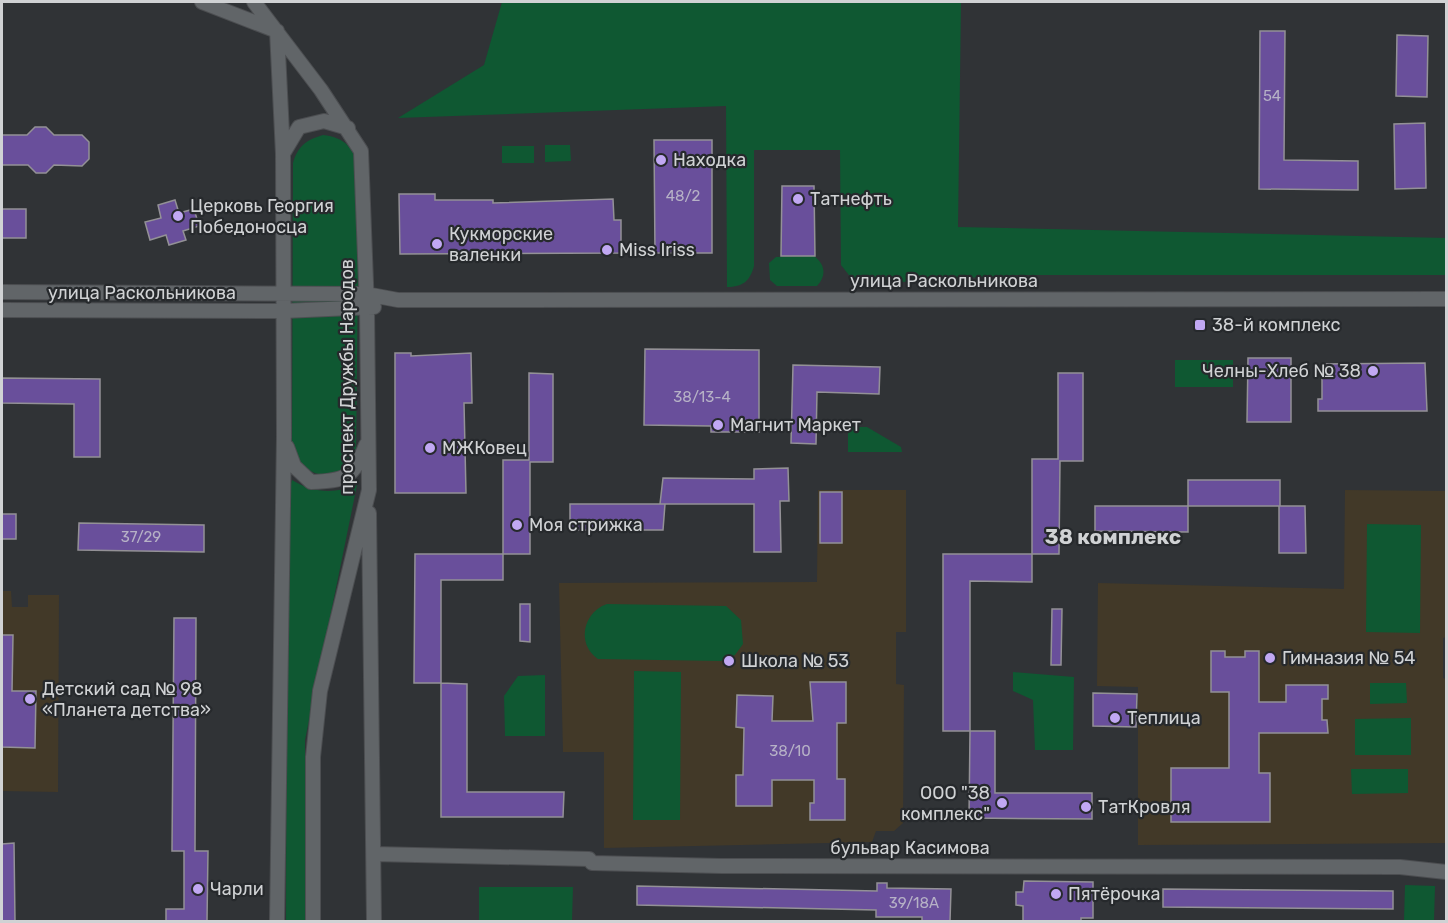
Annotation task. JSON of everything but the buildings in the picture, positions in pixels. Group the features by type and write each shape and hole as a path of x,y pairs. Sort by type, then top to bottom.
{"street":[{"path":"202,2 277,31"},
{"path":"254,2 348,129"},
{"path":"277,31 283,154 284,436 277,921"},
{"path":"283,154 299,127 324,121 348,129"},
{"name":"проспект Дружбы Народов","path":"313,921 313,757 320,691 369,490 362,151 348,129"},
{"name":"улица Раскольникова","path":"2,292 282,292 366,294 398,300 1446,299"},
{"name":"улица Раскольникова","path":"2,310 367,309 398,300"},
{"path":"284,436 294,466 310,482 336,481 357,468 369,438"},
{"path":"369,490 374,921"},
{"name":"бульвар Касимова","path":"374,854 589,859 592,863 721,866 1389,866 1417,867 1446,872"}],"shaded area":[{"name":"Школа № 53","path":"818,490 906,490 906,632 896,632 896,684 904,685 903,823 894,831 876,831 872,842 604,848 604,752 563,752 559,583 817,582"},
{"name":"Гимназия № 54","path":"1345,490 1446,491 1446,637 1443,638 1443,678 1446,679 1446,843 1138,845 1138,687 1097,686 1098,583 1344,589"},
{"name":"Детский сад № 98 «Планета детства»","path":"2,591 11,591 12,607 28,607 28,595 59,595 58,792 2,791"}],"green space":[{"path":"502,2 961,2 958,227 1446,238 1446,275 1015,275 869,284 852,279 841,265 840,150 754,150 754,266 745,282 727,287 726,106 398,118 484,65"},
{"path":"323,135 343,141 352,150 359,171 356,458 339,471 330,474 312,472 304,467 292,448 293,163 297,152 304,144"},
{"path":"545,145 570,145 571,161 545,162"},
{"path":"502,146 534,146 534,163 502,163"},
{"path":"814,256 821,263 823,270 822,278 817,286 777,286 770,280 769,263 776,257"},
{"path":"1175,360 1233,360 1233,387 1175,387"},
{"path":"848,427 867,427 901,447 902,452 848,452"},
{"path":"292,480 308,488 324,491 340,490 357,485 305,740 305,921 286,922 287,498"},
{"path":"1367,524 1421,525 1420,633 1366,632"},
{"path":"607,604 726,606 741,620 743,644 735,655 721,661 598,659 587,645 585,629 592,614"},
{"path":"634,671 681,672 680,820 633,820"},
{"path":"1013,672 1074,677 1073,750 1035,750 1033,700 1013,691"},
{"path":"545,675 545,736 505,736 504,696 518,676"},
{"path":"1370,683 1406,683 1407,703 1370,704"},
{"path":"1411,718 1411,755 1355,755 1355,719"},
{"path":"1351,769 1408,769 1408,793 1352,794"},
{"path":"1405,885 1435,886 1434,921 1404,921"},
{"path":"479,887 573,887 572,921 479,921"}],"place":[{"name":"Находка","path":"661,160"},
{"name":"Татнефть","path":"798,199"},
{"name":"Церковь Георгия Победоносца","path":"178,216"},
{"name":"Кукморские валенки","path":"437,244"},
{"name":"Miss Iriss","path":"607,250"},
{"name":"38-й комплекс","path":"1200,325"},
{"name":"Челны-Хлеб № 38","path":"1373,371"},
{"name":"Магнит Маркет","path":"718,425"},
{"name":"МЖКовец","path":"430,448"},
{"name":"Моя стрижка","path":"517,525"},
{"name":"Гимназия № 54","path":"1270,658"},
{"name":"Школа № 53","path":"729,661"},
{"name":"Детский сад № 98 «Планета детства»","path":"30,699"},
{"name":"Теплица","path":"1115,718"},
{"name":"ООО \"38 комплекс\"","path":"1002,803"},
{"name":"ТатКровля","path":"1086,807"},
{"name":"Чарли","path":"198,889"},
{"name":"Пятёрочка","path":"1056,894"}],"district":[{"name":"38 комплекс","path":"1113,536"}]}
